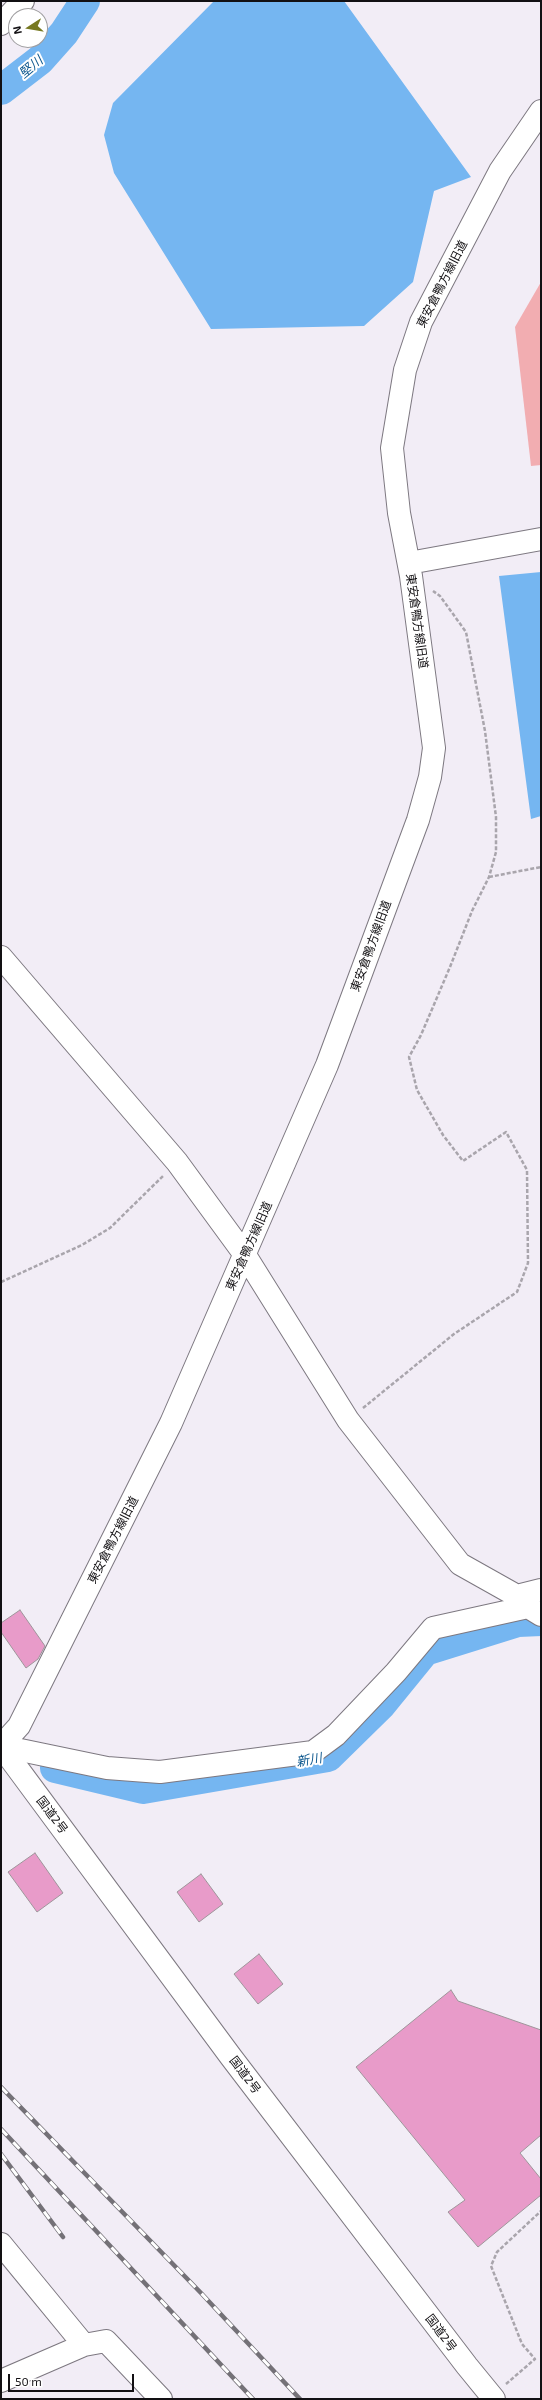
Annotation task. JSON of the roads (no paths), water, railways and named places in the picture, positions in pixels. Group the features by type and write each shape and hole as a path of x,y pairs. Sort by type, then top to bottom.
{"main road":[{"path":"1,24 23,1"},
{"name":"東安倉鴨方線旧道","path":"1,1746 19,1726 171,1423 327,1065 418,820 430,777 434,748 410,569 399,513 392,448 405,370 421,322 500,171 541,112"},
{"path":"410,569 541,539"},
{"path":"1,957 177,1162 245,1255 348,1420 460,1564 532,1602"},
{"path":"1,1746 106,1768 160,1772 313,1752 336,1736 396,1672 433,1628 532,1602"},
{"name":"国道2号","path":"1,1746 236,2063 466,2366 493,2398"},
{"path":"1,2244 84,2345"},
{"path":"1,2381 84,2345 106,2341 161,2399"}],"water":[{"path":"214,1 344,1 471,177 434,191 413,282 364,326 211,329 114,173 104,135 113,103"},
{"path":"541,572 541,816 531,819 499,576"}],"waterway":[{"name":"堅川","path":"1,90 40,60 64,33 85,1"},
{"name":"新川","path":"55,1768 143,1789 328,1757 381,1705 425,1651 518,1622 541,1621"}],"railway":[{"path":"1,2087 201,2293 300,2399"},
{"path":"1,2129 253,2399"},
{"path":"1,2154 63,2237"}]}
